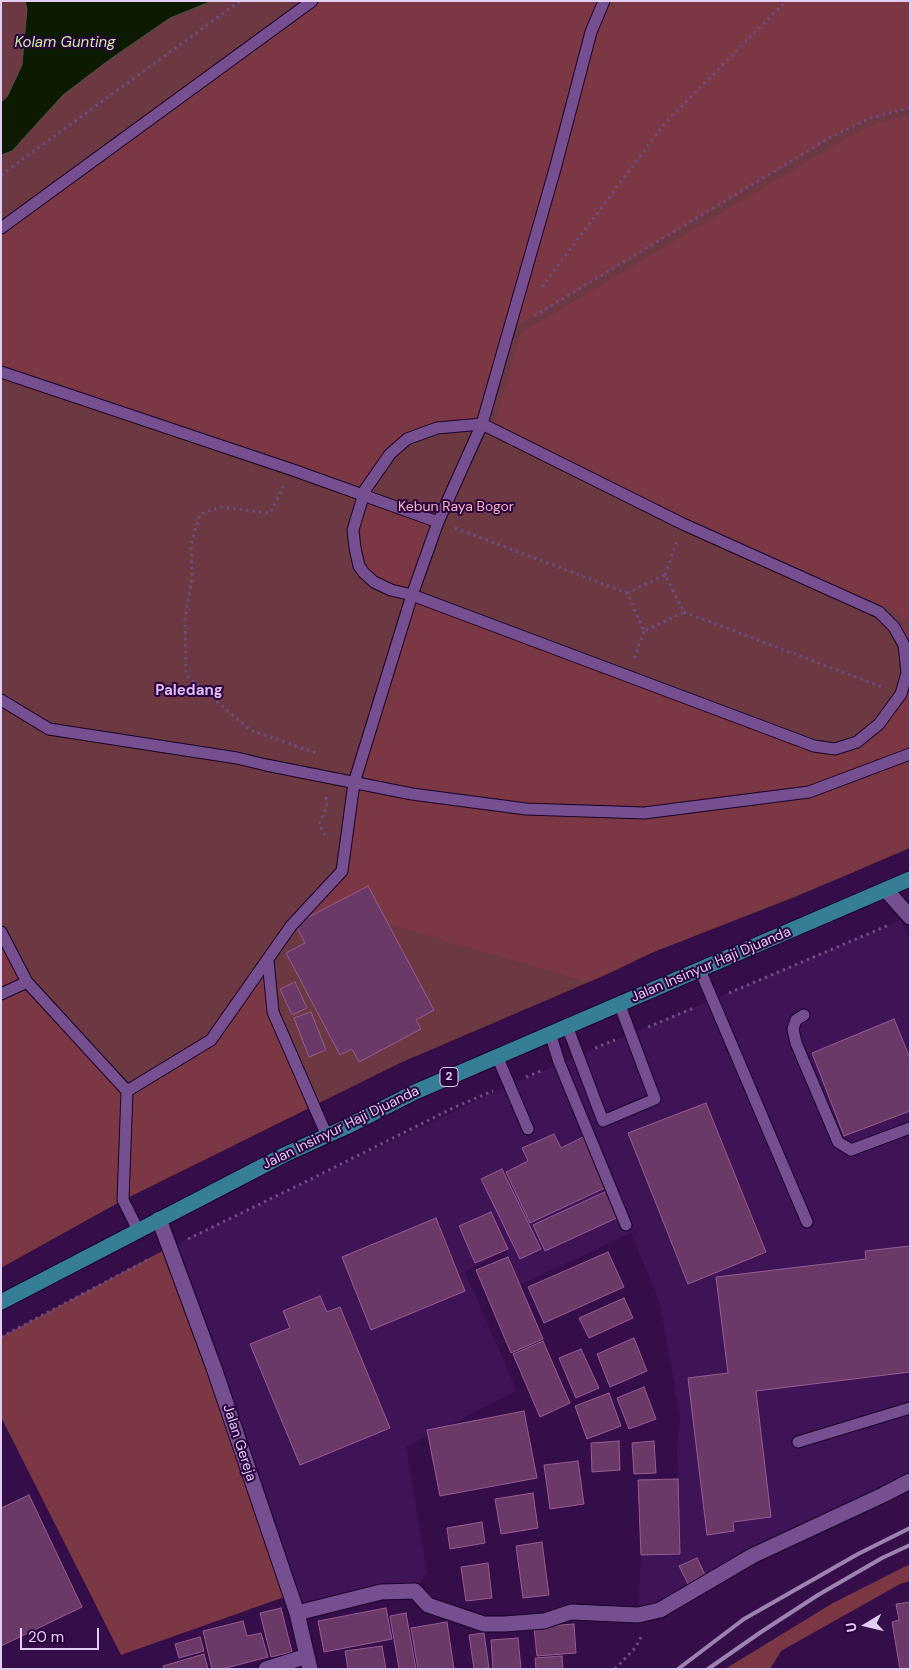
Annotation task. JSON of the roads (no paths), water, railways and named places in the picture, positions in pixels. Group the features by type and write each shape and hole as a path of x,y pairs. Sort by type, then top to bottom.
{"main road":[{"name":"Jalan Insinyur Haji Djuanda","path":"1,1302 284,1155 327,1136 415,1092 910,879"}],"street":[{"path":"886,890 910,917"},
{"name":"Jalan Gereja","path":"159,1219 214,1368 297,1613 309,1662"},
{"path":"297,1613 381,1592 415,1591 428,1605 484,1624 544,1621 571,1612 638,1615 660,1610 752,1556 910,1481"},
{"path":"266,1669 309,1662"}],"lane":[{"path":"1,228 312,1"},
{"path":"127,1091 211,1040 296,921 342,871 354,783 412,595 438,522 482,424 553,178 591,32 604,1"},
{"path":"1,372 293,470 438,522"},
{"path":"482,424 683,524 879,612 894,627 904,645 907,672 901,694 879,724 857,742 835,749 814,746 628,675 412,595 391,590 374,582 359,566 355,548 354,530 364,496 365,490 390,454 407,439 437,428 482,424"},
{"path":"1,700 49,729 237,758 412,794 526,809 644,813 809,792 910,754"},
{"path":"1,932 27,982 127,1091 124,1200 138,1230"},
{"path":"268,960 273,1012 327,1136"},
{"path":"700,970 807,1222"},
{"path":"1,994 27,982"},
{"path":"567,1026 603,1121 655,1100 619,1004"},
{"path":"804,1015 796,1020 793,1029 796,1043 838,1142 851,1150 910,1128"},
{"path":"550,1033 559,1062 626,1225"},
{"path":"497,1056 528,1129"},
{"path":"798,1442 910,1408"}],"water":[{"name":"Kolam Gunting","path":"25,1 212,1 170,18 109,60 63,95 12,151 1,155 1,102 7,97 22,65 27,9"}],"railway":[{"path":"678,1669 744,1619 858,1554 910,1528"},
{"path":"708,1669 818,1595 882,1558 910,1545"}],"district":[{"name":"Paledang","path":"189,691"}],"park label":[{"name":"Kebun Raya Bogor","path":"456,507"}]}
